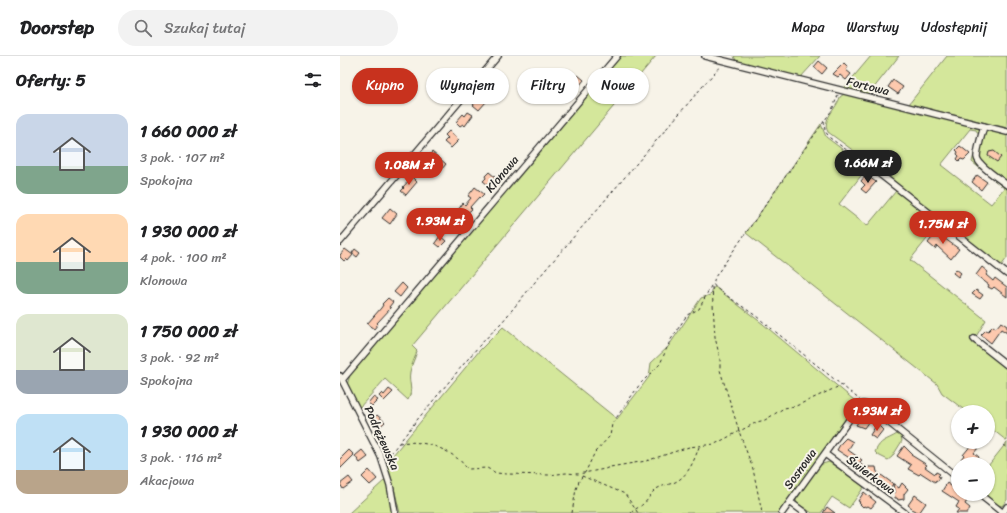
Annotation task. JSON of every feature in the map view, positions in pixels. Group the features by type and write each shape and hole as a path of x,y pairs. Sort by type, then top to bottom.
{"street":[{"path":"340,242 498,56"},
{"name":"Klonowa","path":"341,378 617,56"},
{"name":"Fortowa","path":"705,56 726,58 840,90 1007,132"},
{"path":"984,126 978,159 984,167 1007,185"},
{"path":"867,164 1007,274"},
{"path":"974,339 1007,365"},
{"name":"Podrężewska","path":"341,378 383,463 390,485 395,513"},
{"name":"Sosnowa","path":"782,513 859,406 863,404 867,405"},
{"path":"867,405 951,472"},
{"name":"Świerkowa","path":"825,454 905,513"},
{"path":"988,501 1003,513 1007,507"},
{"path":"790,502 805,513"}],"path":[{"path":"383,463 478,347 503,321 726,58"},
{"path":"762,513 753,469 739,431 720,370 720,359 715,337 712,292 713,284 715,277 836,103 840,90"},
{"path":"824,120 824,131 830,138 867,164"},
{"path":"584,474 595,452 610,436 611,427 615,420 637,389 663,360 667,347 682,322 689,313 699,309 713,284"},
{"path":"713,284 716,288 756,316 867,405"},
{"path":"572,513 576,489 581,476 584,474 610,466 646,461 682,449 715,444 757,422 765,420 784,408 796,406 842,385"},
{"path":"399,442 416,442 438,447 458,458 469,469 487,468 496,473 507,474 584,474"},
{"path":"1003,445 1007,448"},
{"path":"631,513 634,509 649,499 656,489 677,481 684,476 692,466 699,446"},
{"path":"581,476 625,494 638,513"}],"green space":[{"path":"619,56 656,56 646,68 609,68"},
{"path":"734,56 820,56 800,78 738,62"},
{"path":"871,56 899,56 869,94 844,88"},
{"path":"947,56 1007,56 1007,128 909,104"},
{"path":"587,94 587,104 616,104 412,346 417,351 410,372 411,393 408,400 385,379 359,408 347,385 350,375"},
{"path":"844,94 967,124 981,130 977,163 1007,187 1007,258 1001,266 885,174 828,132 826,123 840,97","holes":["970,129 976,130 979,135 972,162 1004,188 991,204 941,165"]},
{"path":"821,124 826,137 867,168 839,204 867,226 896,191 939,224 910,260 986,320 972,343 1007,369 1007,441 995,432 995,405 958,405 942,393 937,384 746,233"},
{"path":"987,130 1007,134 1007,183 981,162 980,150"},
{"path":"715,287 763,324 854,400 859,401 780,513 400,513 387,465 388,461 480,350 503,327 617,419 649,377 651,363 668,347 701,298 710,295 712,293 712,289"},
{"path":"897,434 901,436 902,441 892,457 888,460 875,452 882,442"},
{"path":"1007,442 1007,500 1002,506 997,506 991,501 995,501 995,457"},
{"path":"829,462 864,487 849,508 832,497 821,513 812,513 797,503 796,500 819,465"},
{"path":"386,479 393,513 349,513"}],"building":[{"path":"819,61 827,68 822,74 814,67"},
{"path":"844,63 848,67 846,70 851,74 846,80 840,75 838,77 833,74"},
{"path":"579,76 584,80 579,86"},
{"path":"893,80 903,87 898,94 888,87"},
{"path":"474,104 484,104 479,110 473,105"},
{"path":"468,112 473,115 465,126 463,124 460,126 456,122 463,114 465,116"},
{"path":"449,131 459,140 451,148 444,142 448,138 445,135"},
{"path":"960,146 970,154 964,160 961,159 959,161 957,159 959,156 957,154 958,152 956,150"},
{"path":"994,151 1001,157 997,162 988,156 989,152"},
{"path":"432,152 446,164 442,169 437,165 433,169 428,165 433,160 429,156"},
{"path":"489,172 495,177 488,185 483,181"},
{"path":"866,175 876,182 866,193 861,189 865,185 861,181"},
{"path":"977,175 987,182 981,190 972,182"},
{"path":"412,177 417,182 406,195 401,191"},
{"path":"475,187 484,194 480,198 479,197 470,207 472,209 464,216 458,210 463,203 465,205 471,198 468,196"},
{"path":"390,208 397,214 390,224 382,218"},
{"path":"938,230 943,234 941,236 959,249 951,259 937,246 935,249 928,243"},
{"path":"440,236 446,241 440,247 435,243"},
{"path":"345,249 353,255 348,261 346,259 344,261 340,257"},
{"path":"355,249 360,253 357,257 352,253"},
{"path":"982,267 988,272 986,275 993,281 995,278 1007,287 1007,297 994,287 992,289 988,287 989,285 976,275"},
{"path":"956,269 961,273 958,277 953,273"},
{"path":"402,283 407,288 400,297 394,292"},
{"path":"976,290 983,295 980,299 972,294"},
{"path":"388,298 393,302 389,307 391,308 377,323 378,324 374,329 367,324"},
{"path":"1001,322 1007,326 1007,333 1001,329 991,343 981,335 993,326 996,328"},
{"path":"389,389 393,392 384,401 379,396 382,393 384,395"},
{"path":"373,397 378,400 372,406 368,403"},
{"path":"377,415 385,422 378,428 370,422"},
{"path":"862,416 869,421 864,428 856,425"},
{"path":"877,424 883,430 876,439 870,435"},
{"path":"846,438 853,442 848,450 862,460 859,463 867,469 868,467 876,467 877,472 899,488 902,483 908,489 904,494 904,499 898,500 895,498 893,484 888,491 857,469 847,464 851,459 837,450"},
{"path":"904,446 912,454 911,455 927,465 925,467 935,474 936,472 940,474 938,476 940,477 938,481 936,480 935,482 921,473 919,475 908,469 911,465 897,456"},
{"path":"968,449 977,449 974,453 979,457 962,457"},
{"path":"349,450 354,455 340,469 340,459"},
{"path":"362,450 368,457 360,463 355,456"},
{"path":"369,470 377,479 370,485 362,477"},
{"path":"349,477 353,482 343,489 340,484"},
{"path":"947,483 951,486 951,497 942,491"},
{"path":"864,492 876,502 871,508 868,506 863,507 858,501"},
{"path":"915,495 926,503 919,513 911,509 912,508 908,505"},
{"path":"957,501 967,501 965,504 970,508 967,513 956,513 959,509 956,507 959,502"},
{"path":"827,507 835,513 823,513"}]}
